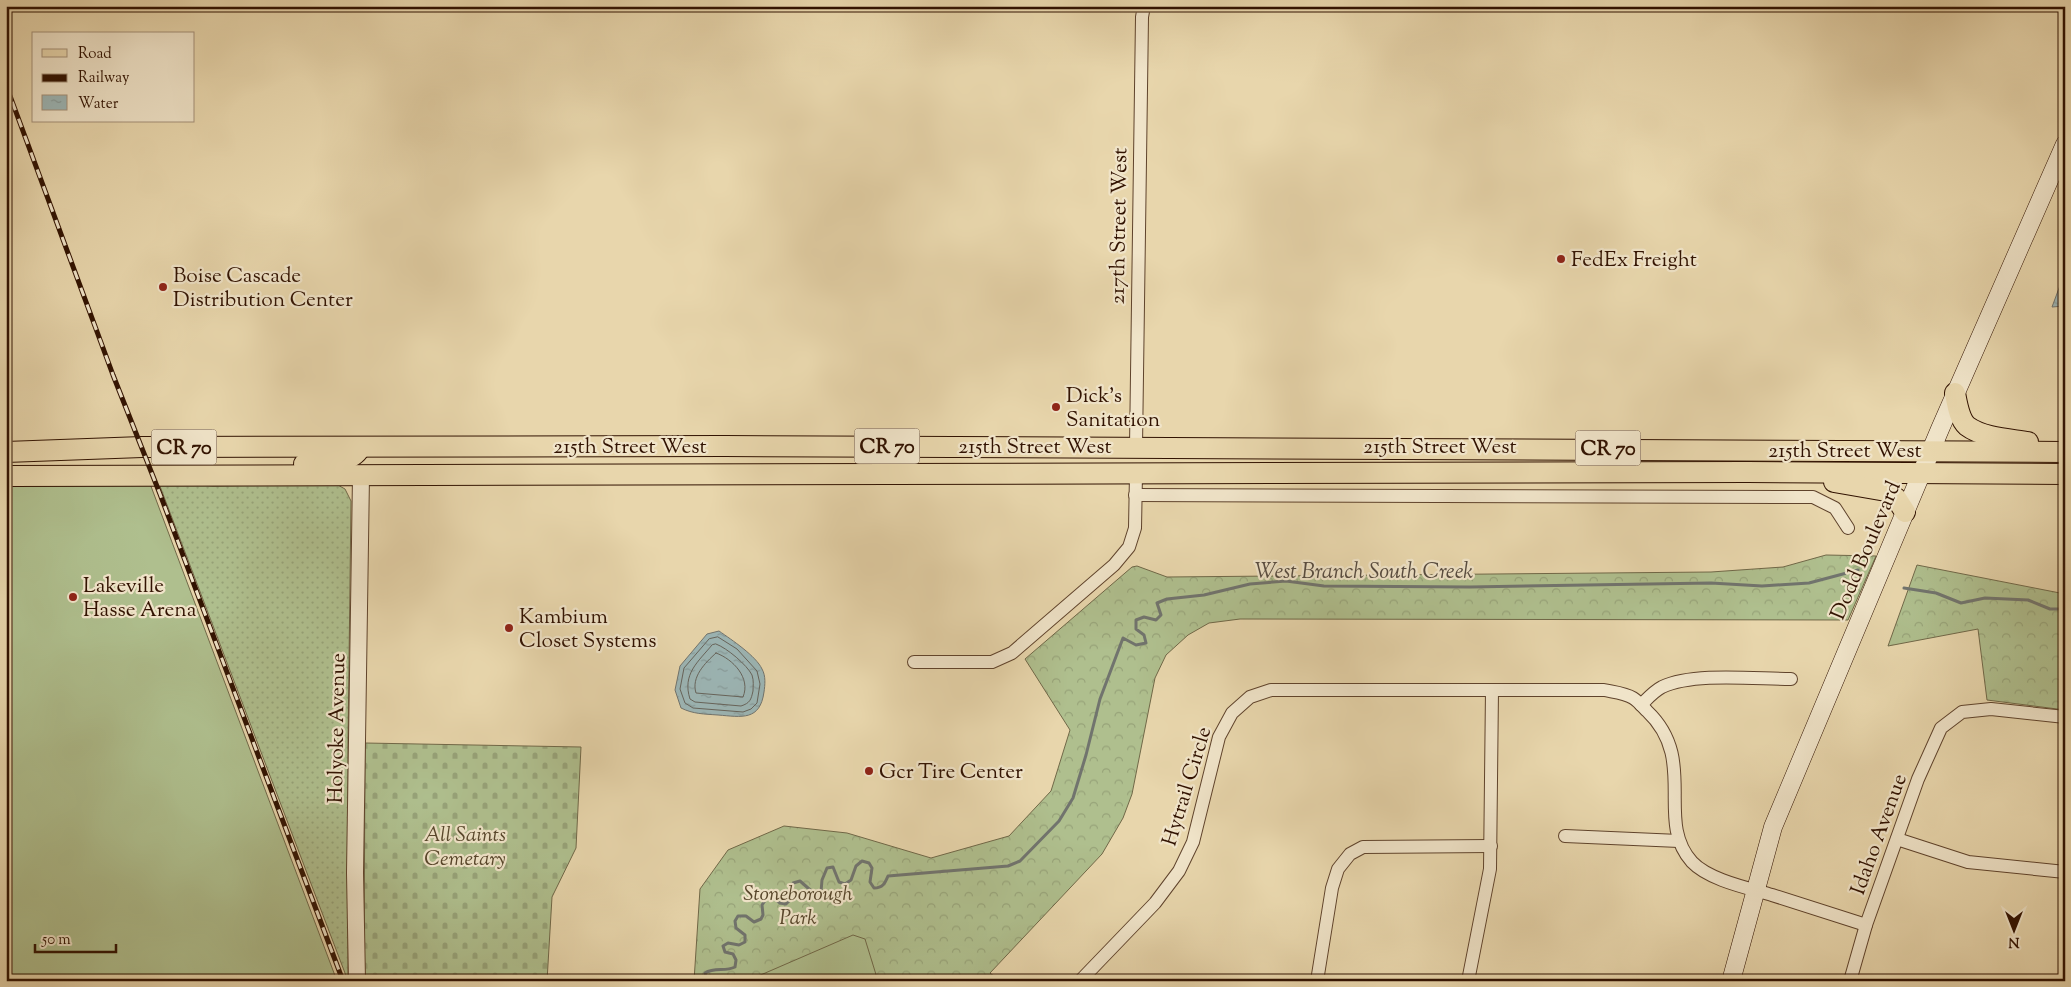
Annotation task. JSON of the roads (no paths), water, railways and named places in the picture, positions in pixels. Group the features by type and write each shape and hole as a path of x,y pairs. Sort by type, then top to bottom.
{"main road":[{"name":"Dodd Boulevard","path":"1730,981 1773,827 1930,450 2065,144"},
{"path":"1956,393 1959,410 1966,425 1981,433 2065,450"},
{"name":"215th Street West","path":"6,452 132,448 361,446 1284,446 2065,450"},
{"path":"226,476 275,466 327,462 349,458 358,452 361,446"},
{"path":"361,476 365,466 374,461 415,456 478,455 518,446"},
{"path":"989,475 1038,465 1109,462 1126,456 1136,446"},
{"path":"1136,474 1145,465 1155,460 1242,454 1284,446"},
{"name":"215th Street West","path":"6,476 1748,472 2065,474"},
{"path":"1748,472 1828,481 1886,491 1896,498 1904,512"}],"street":[{"name":"217th Street West","path":"1136,446 1142,17 1144,6"},
{"path":"914,662 992,662 1012,653 1114,565 1128,547 1135,528 1136,474"},
{"name":"Holyoke Avenue","path":"357,981 355,863 361,476"},
{"path":"1135,495 1813,497 1835,508 1848,528"},
{"path":"1641,705 1660,688 1679,681 1708,678 1790,678"},
{"name":"Hytrail Circle","path":"1080,981 1155,903 1179,871 1193,842 1219,737 1232,713 1250,697 1271,690 1604,690 1633,697 1664,731 1671,746 1675,765 1676,828 1682,848 1693,863 1708,873 1866,925"},
{"path":"1468,981 1490,869 1492,690"},
{"name":"Idaho Avenue","path":"1850,981 1866,925 1918,779 1941,728 1962,712 1991,710 2065,717"},
{"path":"1565,836 1679,841"},
{"path":"1897,839 1968,862 2065,872"},
{"path":"1317,981 1332,888 1338,869 1350,854 1363,847 1491,846"}],"water":[{"path":"2065,272 2065,306 2052,307"},
{"path":"719,631 749,654 759,664 763,672 765,678 764,692 759,708 754,713 742,716 703,714 681,708 675,690 680,666 707,634"}],"waterway":[{"name":"West Branch South Creek","path":"707,981 705,973 712,970 735,967 736,960 733,954 725,952 723,946 728,943 739,945 745,942 745,935 736,928 735,921 738,916 746,916 754,922 761,919 763,915 762,905 769,895 780,903 786,904 790,900 793,883 800,881 816,895 821,892 822,880 827,868 833,867 839,882 845,884 851,880 856,866 862,861 869,863 872,868 870,882 874,888 877,888 885,883 888,876 1008,866 1020,861 1059,821 1073,798 1100,699 1123,638 1136,645 1146,643 1144,635 1136,629 1136,620 1144,617 1156,620 1161,615 1157,603 1167,599 1204,595 1250,584 1286,581 1324,586 1470,587 1711,583 1762,586 1809,583 1858,570"},
{"name":"West Branch South Creek","path":"1904,588 1936,593 1961,603 1985,598 2028,600 2050,609 2065,609"}],"railway":[{"path":"6,85 113,375 160,494 343,981"}],"place":[{"name":"FedEx Freight","path":"1561,259"},
{"name":"Boise Cascade Distribution Center","path":"163,287"},
{"name":"Dick's Sanitation","path":"1056,407"},
{"name":"Lakeville Hasse Arena","path":"73,597"},
{"name":"Kambium Closet Systems","path":"509,628"},
{"name":"Gcr Tire Center","path":"869,771"}],"park label":[{"name":"All Saints Cemetary","path":"465,846"},
{"name":"Stoneborough Park","path":"798,905"}]}
